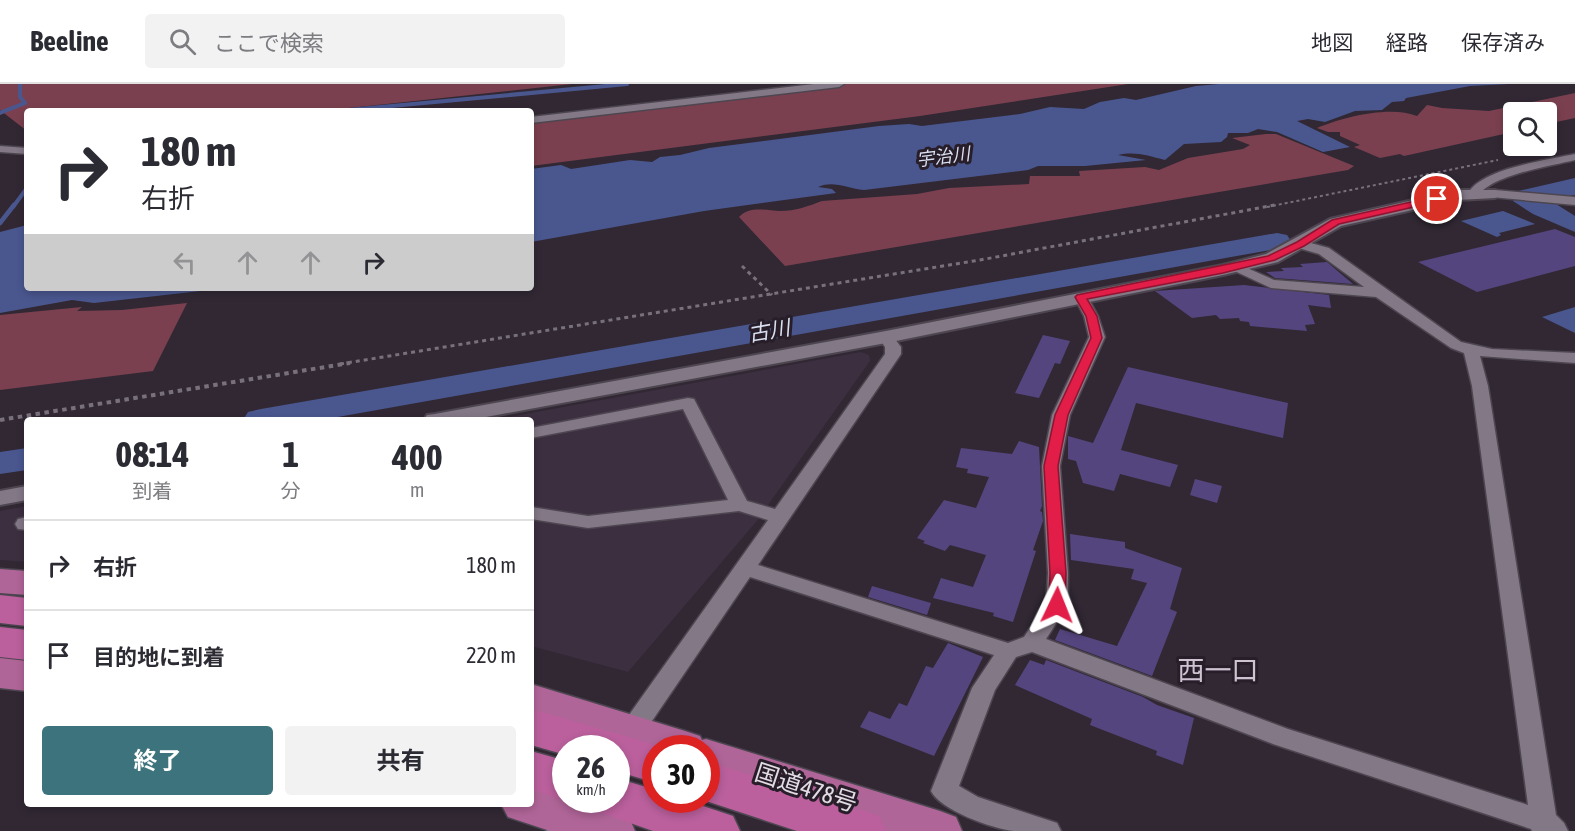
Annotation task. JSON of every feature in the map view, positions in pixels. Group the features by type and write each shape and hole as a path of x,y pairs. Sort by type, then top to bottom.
{"highway":[{"path":"0,581 24,584"},
{"path":"0,609 24,612"},
{"path":"0,642 24,645"},
{"path":"0,673 24,676"},
{"path":"534,701 597,735"},
{"path":"534,728 564,735"},
{"name":"国道478号","path":"720,760 940,831"},
{"path":"534,773 552,790"},
{"path":"720,785 862,831"},
{"path":"630,803 716,831"},
{"path":"534,805 552,806"},
{"path":"580,813 613,831"}],"street":[{"path":"534,120 839,84"},
{"path":"0,149 24,151"},
{"path":"0,159 24,157"},
{"path":"1474,193 1477,188 1510,172 1575,157"},
{"path":"451,417 886,337 1233,267 1272,258 1336,222 1457,195 1496,194 1569,202"},
{"path":"1300,244 1324,251 1456,345 1492,354 1575,358"},
{"path":"1233,267 1271,284 1380,293"},
{"path":"745,568 1008,651 1032,643 1057,605 1058,573 1051,466 1061,415 1097,338 1092,316 1080,297"},
{"path":"630,742 745,568 893,354 893,347 886,337"},
{"path":"1032,643 1282,737 1491,806 1548,828 1480,386 1471,350"},
{"path":"534,432 687,403 740,505"},
{"path":"0,498 24,494"},
{"path":"534,513 588,522 740,505 781,517"},
{"path":"1008,651 984,688 944,791 970,806 1048,831"}],"path":[{"path":"0,420 773,295 1180,224 1503,159"},
{"path":"742,266 773,295"}],"shaded area":[{"path":"0,84 572,84 349,108 24,108 24,129 0,110"},
{"path":"839,84 1128,84 920,116 534,166 534,121"},
{"path":"1575,93 1575,118 1557,122 1557,102 1532,102"},
{"path":"1427,105 1489,111 1503,108 1503,134 1404,156 1400,154 1380,158 1354,147 1360,145 1340,136 1340,132 1328,132 1317,128 1353,116 1381,112 1417,116"},
{"path":"1276,134 1354,166 1348,170 785,266 739,217 753,210 791,210 822,201 917,194 949,188 1029,184 1030,176 1080,176 1079,171 1145,167 1159,170 1188,158 1243,149 1250,145 1232,138"},
{"path":"187,303 153,371 0,390 0,315 82,307 77,311 122,310"},
{"path":"861,352 869,355 870,361 756,522 628,672 534,647 534,417 509,417"},
{"path":"24,507 24,562 0,560 0,511"}],"water":[{"name":"宇治川","path":"1219,84 1509,84 1470,86 1406,98 1404,101 1392,102 1382,110 1355,111 1325,122 1308,119 1297,121 1350,147 1323,152 1277,132 1258,129 1248,133 1228,133 1221,142 1184,144 1165,160 1142,154 1124,154 1118,155 1146,160 1085,166 1038,166 1028,170 864,190 830,184 818,187 832,189 836,193 704,211 534,241 534,169 561,165 571,169 630,160 652,162 660,157 709,148 879,126 909,124 922,126 1020,114 1050,107 1084,109 1100,102 1124,98 1136,100 1196,86"},
{"path":"1575,178 1575,195 1552,197 1556,204 1575,216 1575,232 1533,214 1513,201 1518,191"},
{"path":"1503,211 1535,224 1499,233 1501,235 1497,237 1461,221"},
{"path":"24,226 24,291 200,291 94,303 72,300 0,313 0,232"},
{"path":"1575,307 1575,333 1542,317"}],"building":[{"path":"1555,229 1575,237 1575,266 1477,292 1418,262"},
{"path":"1327,262 1353,284 1275,278 1266,272 1284,271 1281,268 1303,267 1300,264"},
{"path":"1244,285 1329,295 1331,308 1308,305 1315,324 1305,325 1307,331 1250,326 1249,322 1240,321 1239,318 1220,319 1216,315 1192,318 1155,291"},
{"path":"1043,335 1070,341 1060,364 1055,363 1039,398 1015,393"},
{"path":"1128,367 1288,403 1283,438 1136,403 1121,450 1178,465 1170,487 1120,474 1114,491 1083,483 1076,461 1068,459 1068,436 1093,443"},
{"path":"1019,441 1039,447 1042,506 1040,511 1043,521 1033,550 1036,551 1013,622 993,616 994,613 933,598 941,578 973,587 986,555 950,545 945,551 923,543 925,541 917,538 944,500 976,508 989,477 967,473 968,469 956,467 961,448 1012,454"},
{"path":"1195,479 1222,486 1217,503 1190,495"},
{"path":"1070,534 1125,542 1125,548 1182,568 1170,609 1177,612 1152,676 1055,640 1060,629 1117,646 1147,583 1131,579 1134,569 1071,560"},
{"path":"872,586 931,603 927,615 868,597"},
{"path":"948,643 983,657 934,756 860,727 869,711 890,719 899,703 907,706 926,666 933,668"},
{"path":"1030,660 1044,665 1046,660 1194,718 1183,765 1156,755 1157,751 1090,725 1092,719 1015,685"}],"waterway":[{"path":"0,113 25,103 20,97 20,84"},
{"path":"370,108 627,84"},
{"path":"13,207 24,192"},
{"path":"0,223 14,205"},
{"name":"古川","path":"278,417 1277,241"},
{"name":"古川","path":"0,463 24,459"}],"district":[{"name":"西一口","path":"1218,671"}],"route":[{"path":"1057,605 1058,573 1051,466 1061,415 1097,338 1092,316 1080,297 1223,270 1272,258 1336,222 1437,199"}]}
